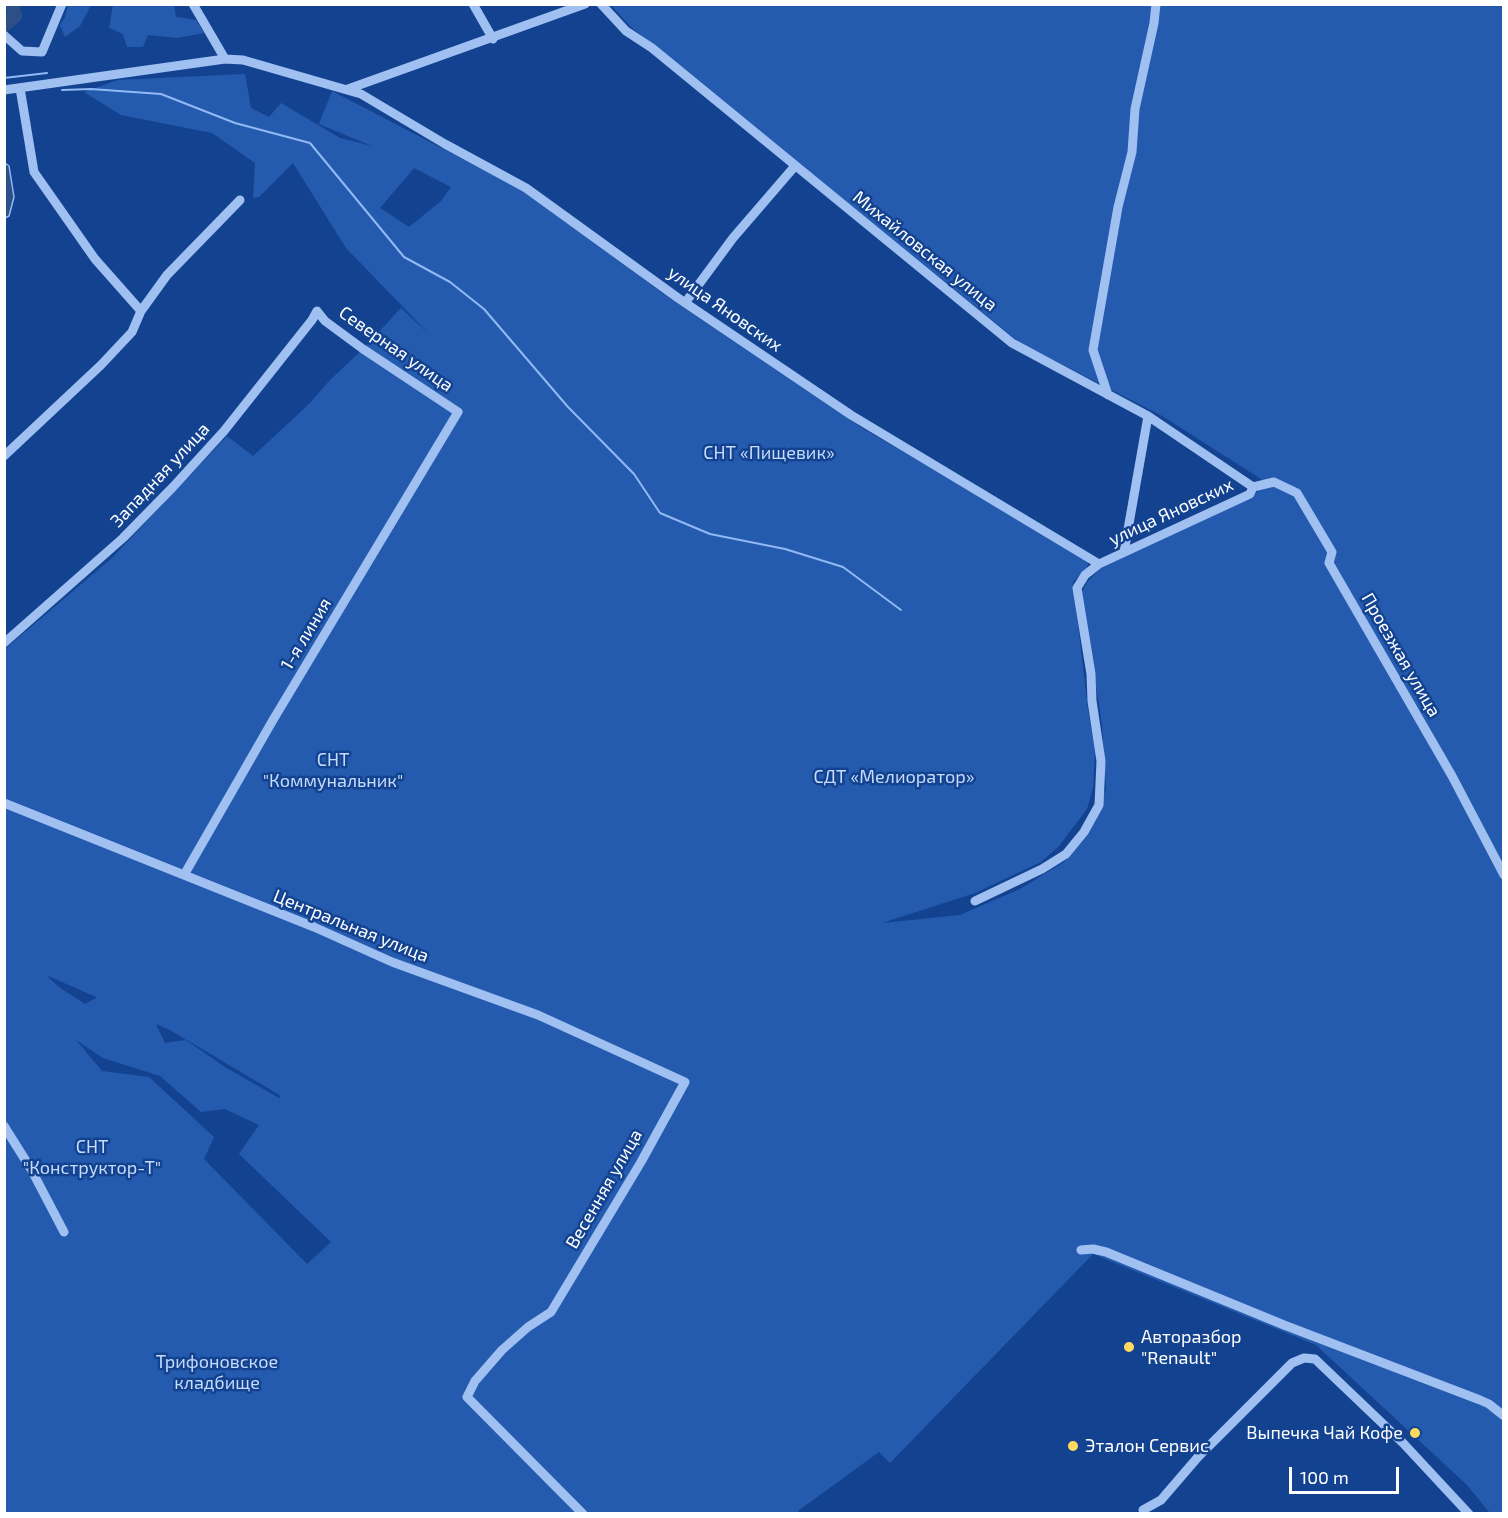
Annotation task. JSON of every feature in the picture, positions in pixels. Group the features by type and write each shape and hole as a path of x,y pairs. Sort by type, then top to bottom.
{"street":[{"path":"4,35 22,51 42,52 62,4"},
{"path":"193,4 225,59"},
{"path":"473,4 493,39"},
{"path":"348,89 493,39 585,4"},
{"name":"Михайловская улица","path":"600,4 626,31 652,48 1011,343 1148,416 1253,487"},
{"path":"1108,395 1093,350 1118,207 1132,152 1136,109 1156,4"},
{"name":"улица Яновских","path":"4,90 225,59 243,60 361,94 445,144 526,188 685,303 851,415 1099,564 1250,494 1253,487"},
{"path":"20,88 34,172 95,259 141,310"},
{"path":"685,303 733,238 795,166"},
{"path":"4,456 101,365 132,332 141,310 167,275 240,200"},
{"name":"Северная улица","path":"317,311 325,321 363,349 458,412"},
{"name":"Западная улица","path":"4,643 123,538 173,487 224,431 317,311"},
{"name":"1-я линия","path":"184,875 273,720 458,412"},
{"path":"1124,552 1148,416"},
{"name":"Проезжая улица","path":"1253,487 1274,482 1297,493 1332,552 1329,563 1452,776 1503,875"},
{"path":"975,901 1066,854 1084,832 1100,805 1101,761 1092,701 1091,674 1077,588 1085,575 1099,564"},
{"name":"Центральная улица","path":"4,803 314,927 392,962 538,1015 684,1082"},
{"name":"Весенняя улица","path":"583,1514 467,1397 475,1381 502,1350 528,1327 550,1312 641,1162 684,1082"},
{"path":"4,1126 31,1169 64,1232"},
{"path":"1082,1250 1093,1249 1106,1252 1187,1287 1489,1404 1503,1416"},
{"path":"1141,1512 1161,1500 1198,1457 1292,1363 1304,1358 1315,1359 1403,1443 1468,1513"}],"green space":[{"path":"68,5 91,5 80,26 65,37 60,25"},
{"path":"113,5 174,5 176,17 196,20 204,33 177,38 148,35 143,47 127,47 123,34 109,28"},
{"path":"611,5 1503,5 1503,1513 1490,1513 1467,1485 1316,1345 1093,1254 890,1463 879,1452 798,1511 799,1513 5,1513 5,649 113,557 227,436 253,456 309,404 401,308 431,336 346,248 293,163 259,197 253,198 255,163 212,133 121,115 84,92 118,80 245,74 251,108 269,117 281,103 340,138 372,146 319,124 332,91 530,194 662,293 862,428 1089,560 1087,568 1073,582 1095,751 1093,788 1087,809 1059,846 1041,862 975,893 882,923 960,915 1020,889 1064,862 1094,823 1106,789 1102,725 1082,592 1087,582 1101,568 1254,496 1264,481 1164,417 1019,342 631,27","holes":["414,168 451,187 441,201 409,227 380,208","46,975 96,998 85,1004 59,987","156,1024 186,1040 165,1043","76,1040 103,1058 160,1076 201,1112 225,1109 259,1125 239,1154 331,1242 307,1264 204,1159 214,1137 149,1077 102,1071","187,1040 281,1096 279,1098 225,1067"]}],"shaded area":[{"path":"5,163 9,166 14,197 9,216 5,218"}],"waterway":[{"path":"4,25 15,16 12,4"},
{"path":"4,78 47,73"},
{"path":"62,90 91,89 161,94 235,123 310,143 404,257 450,282 484,309 568,407 634,474 660,513 710,534 785,549 843,567 901,610"}],"place":[{"name":"Авторазбор \"Renault\"","path":"1129,1347"},
{"name":"Выпечка Чай Кофе","path":"1415,1433"},
{"name":"Эталон Сервис","path":"1073,1446"}],"park label":[{"name":"СНТ «Пищевик»","path":"769,453"},
{"name":"СНТ \"Коммунальник\"","path":"333,770"},
{"name":"СДТ «Мелиоратор»","path":"894,777"},
{"name":"СНТ \"Конструктор-Т\"","path":"92,1157"},
{"name":"Трифоновское кладбище","path":"217,1372"}]}
